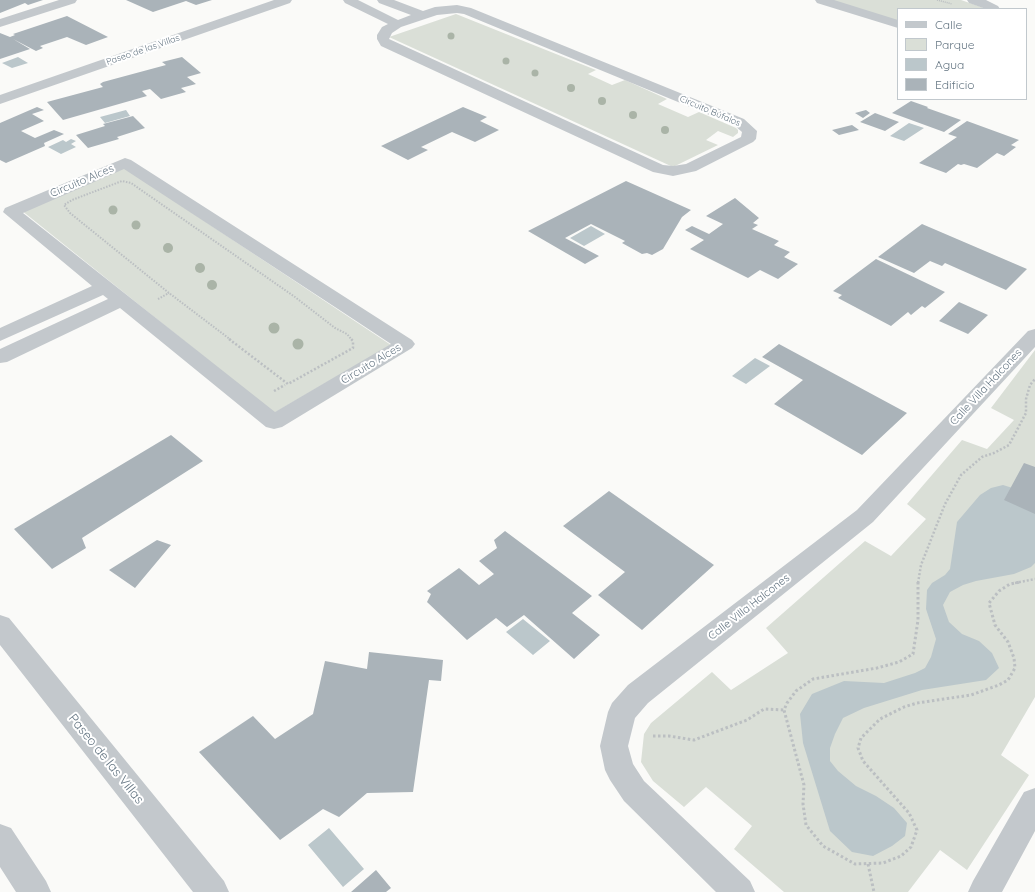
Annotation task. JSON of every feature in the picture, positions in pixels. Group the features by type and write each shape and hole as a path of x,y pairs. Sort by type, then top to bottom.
{"street":[{"path":"0,23 71,0"},
{"name":"Paseo de las Villas","path":"0,100 286,0"},
{"path":"349,0 397,24"},
{"path":"821,0 897,24"},
{"path":"973,0 986,4 992,8"},
{"path":"367,9 385,1 422,15"},
{"name":"Circuito Búfalos","path":"446,10 467,11 739,122 750,130 748,139 690,168 673,171 659,169 386,44 383,35 387,30 397,24 422,15 446,10"},
{"name":"Circuito Alces","path":"125,163 405,344 274,422 122,300 11,212 125,163"},
{"path":"0,335 105,287"},
{"path":"0,357 122,300"},
{"name":"Calle Villa Halcones","path":"739,892 634,791 620,770 614,746 622,712 638,694 865,516 1035,335"},
{"name":"Paseo de las Villas","path":"0,626 213,892"},
{"path":"984,892 1035,802"},
{"path":"0,839 35,892"}],"path":[{"path":"122,181 132,183 294,297 335,328 347,334 353,341 353,348 288,384 283,380 169,293 70,213 64,205 72,200 122,181"},
{"path":"1035,379 1030,385 1026,399 1026,413 1009,445 994,453 982,457 970,466 961,475 945,504 921,565 917,586 918,620 913,654 899,662 877,668 813,679 796,691 784,710 804,786 803,804 806,825 823,846 855,864 883,863 901,856 911,847 917,830 909,813 863,761 858,748 861,738 880,719 904,707 917,703 971,694 999,685 1008,680 1016,668 1014,658 1008,642 995,625 989,604 999,591 1010,584 1035,579"},
{"path":"654,736 669,736 694,740 747,720 764,708 784,710"},
{"path":"868,864 874,892"}],"green space":[{"path":"829,0 961,0 984,8 897,8 897,22"},
{"path":"456,14 596,70 588,74 612,85 625,80 667,99 658,104 688,117 699,112 736,128 738,133 733,137 718,131 706,140 718,145 673,167 389,37"},
{"path":"123,167 391,345 274,413 21,210"},
{"path":"1035,350 1035,697 1001,755 1029,775 967,870 940,850 908,892 784,892 734,849 752,826 706,787 684,807 653,781 641,762 644,734 651,723 712,672 731,690 788,653 766,628 865,541 891,556 926,519 907,504 962,440 987,449 1014,420 991,408"}],"water":[{"path":"18,57 28,63 12,68 2,63"},
{"path":"126,110 130,116 105,123 100,117"},
{"path":"909,123 924,128 904,141 890,136"},
{"path":"71,139 76,141 71,144 76,147 61,154 48,147 63,140 66,142"},
{"path":"591,226 605,234 584,246 570,238"},
{"path":"755,358 770,366 746,384 732,376"},
{"path":"1003,485 1035,495 1035,563 1031,567 1014,574 963,585 950,592 943,605 949,622 962,634 979,641 992,653 999,668 986,680 922,690 864,708 843,718 830,748 830,761 838,771 856,786 876,796 894,808 907,823 905,836 892,846 873,856 852,852 830,831 803,743 800,714 812,694 844,681 884,683 915,673 925,668 931,657 936,639 926,609 927,590 932,583 945,575 950,569 957,522 980,495 991,488"},
{"path":"523,619 550,641 533,655 506,632"},
{"path":"329,828 364,869 343,887 308,845"}],"building":[{"path":"0,0 43,0 28,5 25,3 0,13"},
{"path":"126,0 212,0 196,5 186,1 153,12"},
{"path":"67,16 108,37 86,45 67,37 40,46 43,48 36,51 13,39 30,49 0,59 0,33 10,37 15,35 13,34"},
{"path":"182,57 201,73 187,77 196,84 181,88 186,92 161,99 150,89 142,91 147,96 63,120 47,102 103,87 100,84 103,82 166,65 162,62"},
{"path":"911,101 961,120 944,132 892,113"},
{"path":"37,107 44,110 32,114 44,121 21,131 35,138 54,130 64,134 44,143 45,146 6,163 0,160 0,123"},
{"path":"463,107 487,117 480,121 499,130 475,142 452,132 421,147 428,150 408,160 381,146"},
{"path":"866,110 870,113 863,118 855,113"},
{"path":"875,113 899,122 885,131 860,122"},
{"path":"133,116 145,128 117,137 119,139 88,148 76,135 105,126 103,124"},
{"path":"967,121 1019,140 1011,145 1016,147 1004,156 997,153 977,168 964,164 958,164 946,173 919,163 957,137 948,134"},
{"path":"852,125 859,130 839,135 832,130"},
{"path":"626,181 691,210 682,217 663,249 652,255 647,253 642,254 622,243 625,241 591,224 565,238 599,256 585,264 528,231"},
{"path":"735,198 759,218 753,223 758,225 752,229 779,241 774,245 790,252 784,257 798,264 778,279 760,270 748,278 690,249 704,240 685,230 692,226 709,234 723,224 706,216"},
{"path":"922,224 1027,269 1006,290 945,263 942,266 930,261 914,273 878,257"},
{"path":"876,259 945,292 925,308 922,306 911,315 908,312 891,326 838,298 842,295 833,291"},
{"path":"959,302 988,315 968,334 939,321"},
{"path":"779,344 907,413 862,455 774,404 803,380 762,357"},
{"path":"171,435 203,461 82,538 86,548 52,569 14,529"},
{"path":"1024,463 1035,467 1035,514 1004,500"},
{"path":"609,491 714,565 642,630 598,595 625,572 563,526"},
{"path":"505,531 592,596 572,613 600,635 574,659 524,615 507,627 496,618 467,640 427,602 431,594 427,591 459,568 479,585 494,574 479,561 497,548 494,540"},
{"path":"157,540 171,545 135,588 109,570"},
{"path":"369,652 443,660 441,681 429,680 413,792 367,793 339,817 323,809 280,840 199,752 253,716 275,739 313,714 325,661 367,669"},
{"path":"376,870 391,888 386,892 351,892"}]}
